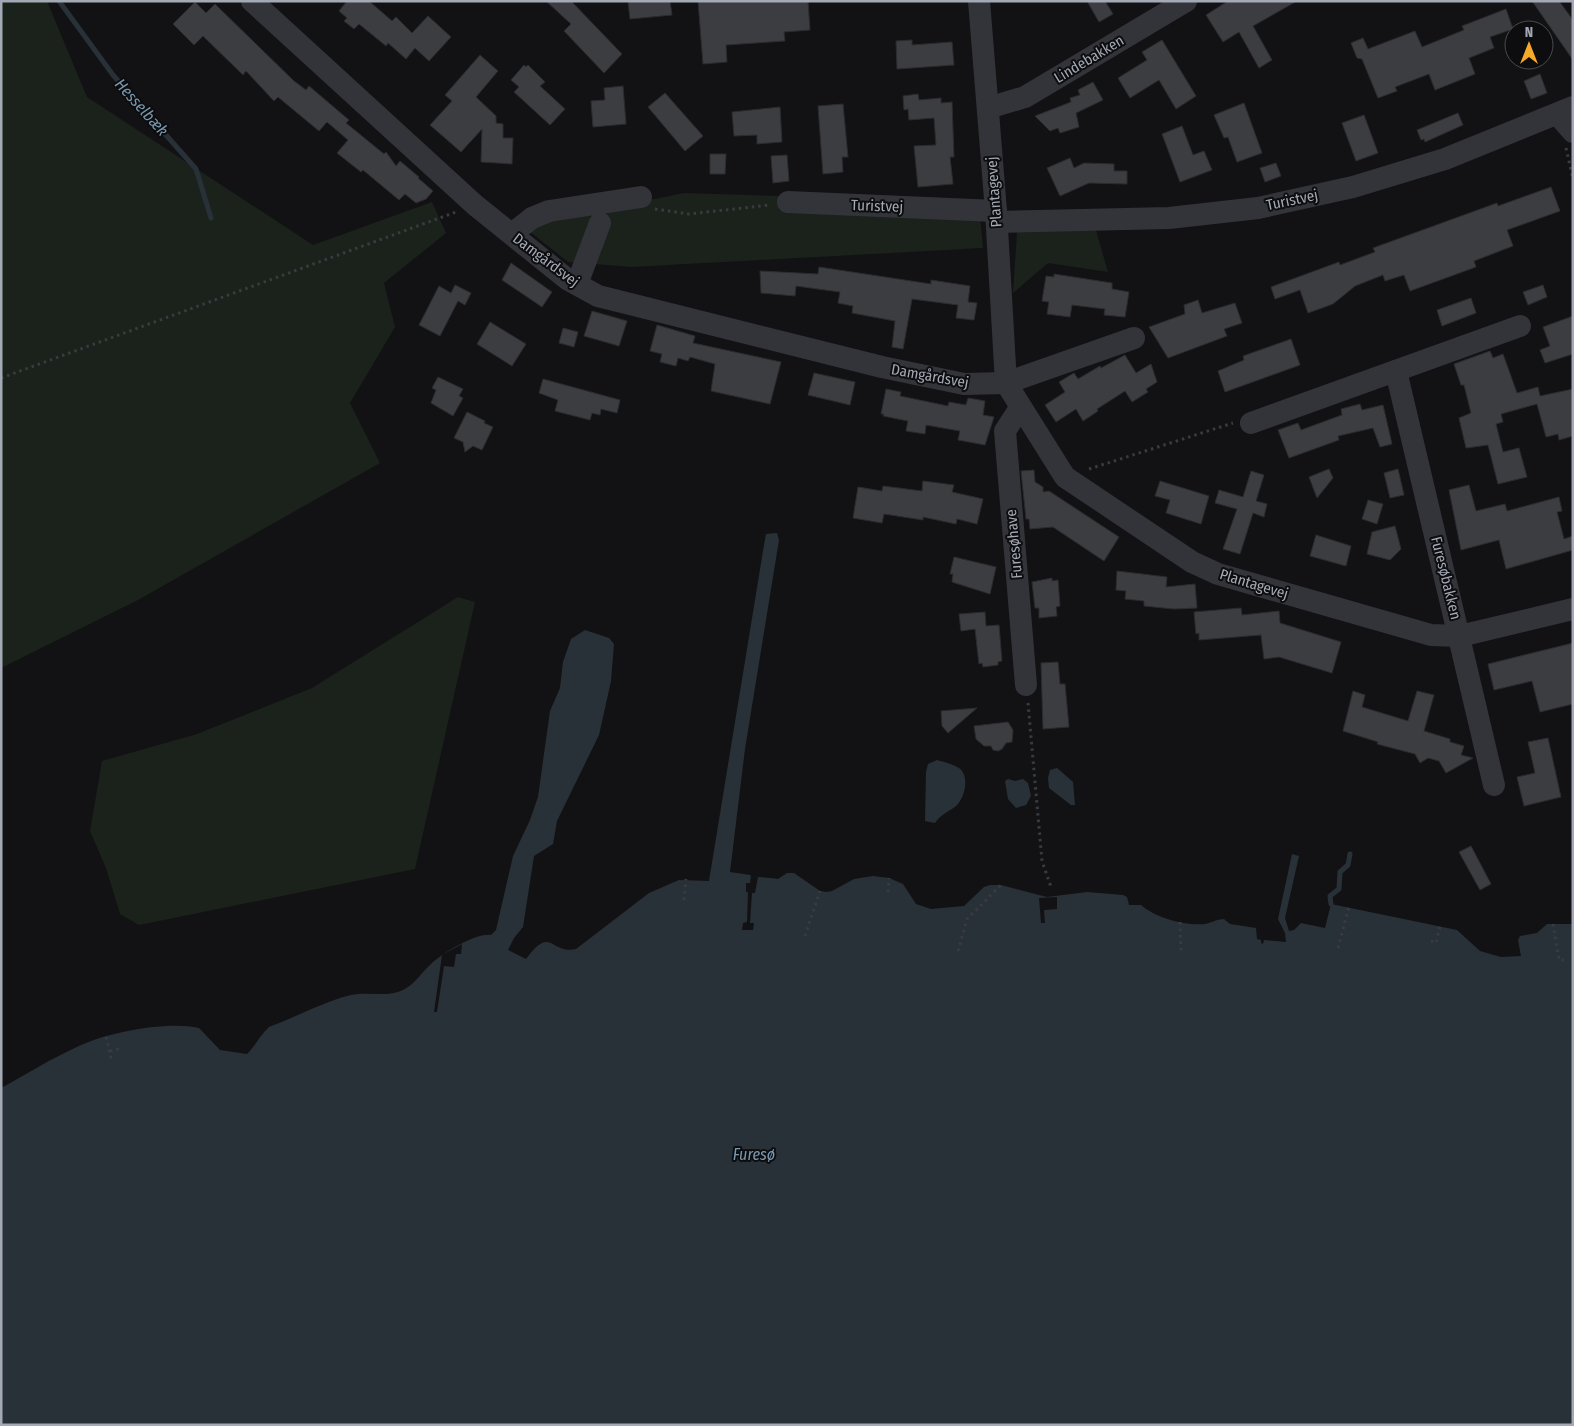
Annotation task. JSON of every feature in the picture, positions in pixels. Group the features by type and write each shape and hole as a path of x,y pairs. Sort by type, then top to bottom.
{"street":[{"name":"Damgårdsvej","path":"252,1 475,205 577,284 598,296 882,367 964,384 1006,383"},
{"name":"Plantagevej","path":"979,1 996,216 1006,383 1065,477 1192,562 1218,574 1431,635 1460,636 1573,609"},
{"name":"Lindebakken","path":"988,108 1025,97 1186,1"},
{"name":"Turistvej","path":"788,202 996,216 1169,218 1258,208 1353,187 1445,159 1565,111"},
{"path":"1565,111 1573,132"},
{"path":"512,234 532,218 549,211 646,203"},
{"path":"577,284 600,223"},
{"path":"1251,423 1520,326"},
{"path":"1006,383 1134,338"},
{"name":"Furesøbakken","path":"1396,371 1494,785"},
{"name":"Furesøhave","path":"1020,408 1005,431 1026,685"}],"path":[{"path":"646,203 689,214 788,202"},
{"path":"1,378 475,205"},
{"path":"1065,477 1234,422 1251,423"},
{"path":"1026,685 1042,861 1051,887"},
{"path":"888,892 889,878"},
{"path":"684,900 686,879"},
{"path":"958,951 967,919 1001,885"},
{"path":"805,936 820,891"},
{"path":"1338,948 1349,908"},
{"path":"1180,922 1181,953"},
{"path":"1553,924 1559,960 1565,960"},
{"path":"1431,942 1436,943 1440,926"},
{"path":"106,1037 112,1062"},
{"path":"110,1051 122,1048"}],"shaded area":[{"path":"1,1 47,1 87,97 313,245 432,202 446,233 384,283 395,327 350,403 380,463 138,600 1,668"},
{"path":"684,193 780,196 980,215 983,248 632,267 568,262 529,231 529,225"},
{"path":"1095,227 1108,272 1048,263 1013,293 1017,232"},
{"path":"458,597 475,602 415,869 139,925 120,914 106,868 90,831 102,761 197,734 312,688"}],"water":[{"name":"Furesø","path":"777,533 779,540 745,749 730,872 778,879 787,873 794,873 820,891 826,892 832,891 854,879 873,876 889,878 903,884 916,904 931,909 964,906 984,887 990,885 1001,885 1047,897 1087,892 1123,895 1127,897 1129,905 1141,905 1155,914 1171,920 1189,924 1205,924 1224,919 1230,924 1256,928 1257,939 1261,940 1263,944 1264,940 1286,942 1285,933 1278,919 1292,854 1299,856 1285,918 1289,931 1294,930 1301,923 1325,928 1331,904 1457,930 1480,951 1501,957 1521,956 1518,940 1520,936 1537,933 1547,924 1573,924 1573,1425 1,1425 1,1088 79,1046 106,1036 138,1029 171,1026 199,1028 220,1050 247,1054 269,1027 351,995 391,994 403,990 414,982 431,964 451,949 468,940 491,935 496,930 513,856 530,820 538,797 550,711 560,688 563,662 571,639 585,630 609,638 614,644 611,681 599,735 557,821 553,844 534,856 523,927 514,938 508,950 526,959 535,949 546,942 567,950 576,949 649,893 679,880 709,881 766,534"},
{"path":"937,760 959,768 964,776 965,787 962,798 956,806 935,823 925,821 926,772 928,764"},
{"path":"1057,768 1073,782 1075,805 1071,805 1049,788 1048,778 1050,770"},
{"path":"1008,779 1015,781 1023,779 1028,783 1031,796 1026,805 1016,808 1008,799 1005,781"}],"pier":[{"path":"751,874 774,875 774,878 758,877 755,893 752,893 750,923 754,923 753,930 742,930 743,923 747,922 748,892 746,892 746,883 750,883"},
{"path":"1057,897 1057,909 1044,910 1045,923 1041,923 1039,898"},
{"path":"462,944 461,954 456,954 454,967 444,966 437,1012 434,1012 442,955"}],"building":[{"path":"347,1 369,1 392,21 396,17 412,33 428,16 451,37 429,61 415,48 406,59 388,43 386,46 359,24 354,29 344,21 347,18 339,11"},
{"path":"546,1 571,1 622,54 604,73 564,31 571,24"},
{"path":"628,1 670,1 672,15 630,19"},
{"path":"698,1 808,1 810,30 784,32 785,41 726,45 727,62 703,64"},
{"path":"1087,1 1105,1 1113,14 1099,22"},
{"path":"1228,1 1297,1 1253,26 1272,60 1259,68 1239,32 1223,42 1206,15"},
{"path":"1532,1 1559,1 1573,20 1573,60 1554,33 1554,20 1545,20"},
{"path":"195,2 206,13 215,4 294,81 306,90 309,86 349,120 346,123 384,154 386,152 396,166 400,161 433,191 426,199 416,203 405,194 399,200 363,170 361,172 337,153 348,140 327,122 319,131 278,97 274,101 246,71 243,75 203,36 194,45 173,24"},
{"path":"1506,9 1510,20 1504,20 1504,32 1490,37 1494,48 1469,58 1475,74 1435,90 1429,74 1395,87 1397,91 1378,98 1362,59 1357,58 1351,43 1363,38 1368,49 1415,31 1422,47 1464,30 1462,26"},
{"path":"912,40 912,45 952,42 954,65 897,69 896,41"},
{"path":"1162,40 1196,96 1176,109 1159,80 1130,98 1118,78 1147,60 1142,52"},
{"path":"480,55 498,71 476,97 496,116 496,123 503,124 503,138 513,138 512,164 481,162 482,129 461,152 430,125 452,101 445,95"},
{"path":"524,65 526,67 528,65 545,82 540,86 565,109 550,125 514,92 519,87 511,80"},
{"path":"1540,74 1547,93 1531,99 1524,81"},
{"path":"1093,82 1103,100 1076,113 1079,127 1060,133 1058,128 1050,131 1035,116 1071,102 1070,98 1080,95 1078,90"},
{"path":"623,86 626,124 593,127 591,101 605,100 604,88"},
{"path":"665,93 703,136 685,151 648,107"},
{"path":"918,94 919,100 941,98 941,103 952,102 954,157 950,157 953,184 918,187 914,146 936,145 934,118 909,120 908,109 904,110 903,96"},
{"path":"1244,103 1262,153 1237,162 1228,137 1224,138 1214,115"},
{"path":"843,104 848,157 842,157 843,172 823,174 818,106"},
{"path":"780,107 782,142 757,144 757,135 734,136 732,112"},
{"path":"1458,113 1463,125 1425,142 1424,139 1421,140 1417,130"},
{"path":"1364,115 1378,153 1356,161 1342,123"},
{"path":"1182,126 1193,155 1204,151 1212,170 1180,182 1162,134"},
{"path":"710,154 726,154 725,174 710,174"},
{"path":"787,155 789,181 773,183 771,156"},
{"path":"1070,158 1074,168 1084,163 1114,164 1114,171 1127,171 1127,184 1089,183 1060,196 1047,168"},
{"path":"1276,163 1281,176 1265,182 1260,168"},
{"path":"1551,187 1560,211 1507,230 1513,246 1474,261 1476,267 1410,291 1404,275 1385,281 1383,275 1355,286 1333,304 1308,313 1300,290 1275,299 1271,287 1339,262 1340,265 1375,252 1373,248 1497,203 1498,206"},
{"path":"511,263 552,292 542,307 502,280"},
{"path":"819,267 931,284 931,280 970,286 968,302 977,303 974,320 956,318 958,305 912,299 903,349 892,347 895,321 852,313 853,306 838,303 840,292 796,286 795,296 761,293 760,271 818,274"},
{"path":"1054,274 1112,283 1112,289 1129,292 1125,317 1104,315 1105,309 1072,305 1070,317 1047,314 1049,302 1042,301 1046,276 1054,277"},
{"path":"455,285 471,293 465,305 458,301 440,336 419,325 439,286 451,293"},
{"path":"1543,285 1547,297 1528,305 1523,292"},
{"path":"1471,298 1476,313 1442,326 1437,310"},
{"path":"1198,300 1202,313 1235,303 1242,323 1224,329 1227,336 1168,358 1149,327 1185,314 1184,305"},
{"path":"592,311 627,321 619,346 584,336"},
{"path":"1573,316 1573,354 1545,363 1540,350 1550,346 1543,327"},
{"path":"490,322 526,344 512,366 477,344"},
{"path":"657,325 695,336 693,343 781,362 770,404 711,391 715,364 690,357 688,361 678,358 676,366 660,362 662,354 650,351"},
{"path":"563,328 578,332 574,347 559,343"},
{"path":"1291,339 1300,365 1225,392 1218,371 1244,360 1243,356"},
{"path":"1490,351 1493,358 1503,354 1517,393 1538,387 1540,396 1573,389 1573,436 1559,440 1558,434 1546,437 1537,404 1501,414 1503,422 1496,424 1503,452 1519,448 1527,477 1498,484 1488,445 1466,448 1459,418 1471,413 1464,385 1461,385 1454,364"},
{"path":"1125,355 1136,373 1151,364 1157,382 1146,389 1148,392 1132,402 1125,391 1097,409 1098,411 1083,421 1076,409 1056,422 1045,405 1065,392 1059,382 1074,373 1078,379 1100,366 1101,368"},
{"path":"814,373 855,382 850,405 808,395"},
{"path":"438,377 463,389 459,396 463,398 453,416 431,403 436,390 432,388"},
{"path":"543,379 620,400 617,413 601,409 600,415 592,413 590,420 555,411 558,400 539,393"},
{"path":"886,389 901,392 900,396 948,406 949,402 966,405 968,398 985,401 983,415 994,417 985,445 958,440 960,431 926,425 925,434 906,431 908,421 881,414"},
{"path":"1360,404 1362,410 1383,405 1392,444 1380,447 1373,428 1338,436 1339,440 1289,458 1278,430 1298,423 1301,430 1342,415 1341,409"},
{"path":"467,412 493,427 482,450 473,446 465,452 463,442 454,438"},
{"path":"1329,469 1333,478 1317,498 1309,477"},
{"path":"1398,469 1404,495 1390,498 1384,473"},
{"path":"1034,470 1035,482 1043,487 1043,492 1049,491 1119,537 1104,561 1053,527 1030,529 1029,519 1026,519 1021,471"},
{"path":"1251,471 1264,475 1256,501 1267,504 1264,517 1253,513 1240,554 1223,549 1237,509 1215,503 1219,490 1243,497"},
{"path":"923,481 954,485 952,492 983,499 977,524 957,519 956,524 923,517 923,520 884,514 882,523 853,518 858,487 882,491 883,486 922,491"},
{"path":"1160,481 1209,496 1201,524 1166,513 1170,500 1155,496"},
{"path":"1469,485 1476,511 1505,504 1507,511 1559,497 1562,511 1557,512 1564,539 1573,536 1573,550 1506,569 1499,540 1461,550 1449,490"},
{"path":"1368,500 1383,504 1377,524 1362,519"},
{"path":"1395,526 1401,549 1390,560 1367,554 1372,532"},
{"path":"1316,535 1351,546 1346,566 1310,556"},
{"path":"954,557 996,567 990,594 952,582 953,574 950,574"},
{"path":"1117,571 1167,577 1166,587 1195,584 1197,608 1174,609 1144,606 1144,601 1125,599 1126,591 1116,590"},
{"path":"1052,578 1052,581 1058,580 1060,606 1056,607 1057,616 1039,618 1039,608 1035,608 1032,582"},
{"path":"1241,608 1242,615 1279,611 1280,623 1341,642 1332,673 1279,657 1264,659 1261,635 1199,640 1199,633 1196,634 1194,612"},
{"path":"985,612 986,626 999,625 1002,661 998,662 998,665 983,667 982,663 979,664 975,629 961,631 959,614"},
{"path":"1573,643 1573,704 1540,712 1532,681 1494,690 1488,664"},
{"path":"1058,662 1060,684 1065,684 1069,727 1043,729 1041,663"},
{"path":"1353,691 1365,695 1362,707 1408,721 1417,691 1434,695 1424,731 1450,739 1450,742 1464,746 1461,755 1473,758 1446,773 1439,761 1428,758 1420,763 1415,754 1377,744 1378,742 1343,731"},
{"path":"977,708 948,733 942,726 941,711"},
{"path":"1008,722 1013,730 1012,742 1006,743 1002,749 998,751 993,750 991,746 984,746 976,739 974,726"},
{"path":"1548,738 1561,797 1524,806 1517,777 1535,773 1528,742"},
{"path":"1471,846 1491,884 1480,890 1459,852"}],"waterway":[{"name":"Hesselbæk","path":"59,1 113,75 196,169 211,218"},
{"path":"1331,904 1330,896 1339,889 1340,872 1348,865 1350,854"}]}
